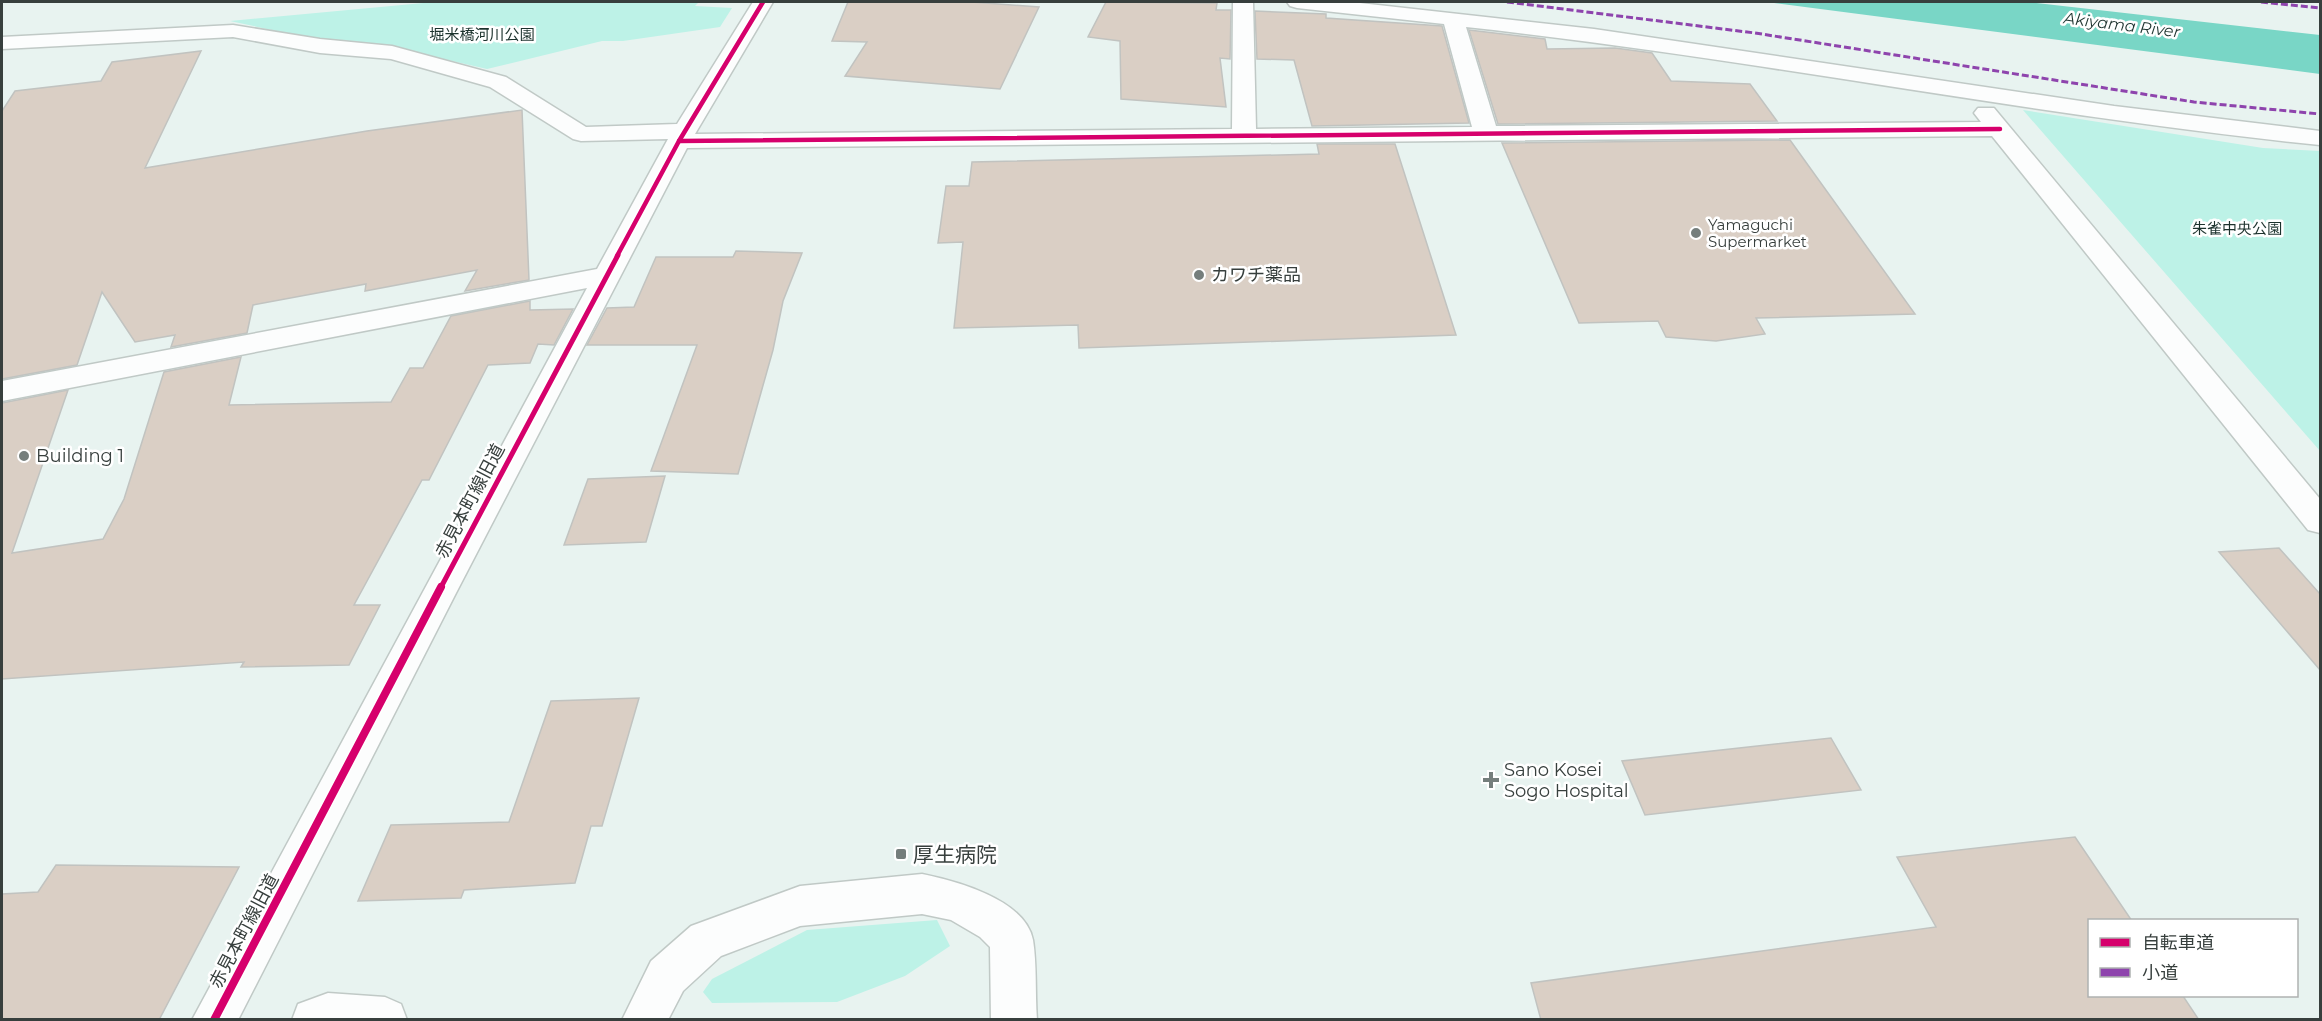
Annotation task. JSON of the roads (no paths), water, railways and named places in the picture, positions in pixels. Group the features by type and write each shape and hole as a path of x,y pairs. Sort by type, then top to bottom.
{"street":[{"name":"赤見本町線旧道","path":"214,1020 438,593 682,136 763,2"},
{"path":"1243,2 1244,136"},
{"path":"1297,2 1453,18 1768,59 1970,94 2171,122 2320,138"},
{"path":"1453,18 1486,134"},
{"path":"2,43 233,31 320,46 392,53 498,82 581,134 1244,136 2000,129"},
{"path":"1970,94 2320,521"},
{"path":"2,391 609,275"},
{"path":"644,1020 667,976 706,941 800,906 922,894 959,902 995,923 1011,939 1014,1020"},
{"path":"314,1020 328,1016 385,1020"}],"water":[{"name":"Akiyama River","path":"1766,2 2028,2 2320,35 2320,74"}],"place":[{"name":"Yamaguchi Supermarket","path":"1696,233"},
{"name":"カワチ薬品","path":"1199,275"},
{"name":"Building 1","path":"24,456"},
{"name":"Sano Kosei Sogo Hospital","path":"1491,780"},
{"name":"厚生病院","path":"901,854"}],"park label":[{"name":"堀米橋河川公園","path":"482,34"},
{"name":"朱雀中央公園","path":"2237,228"}]}
